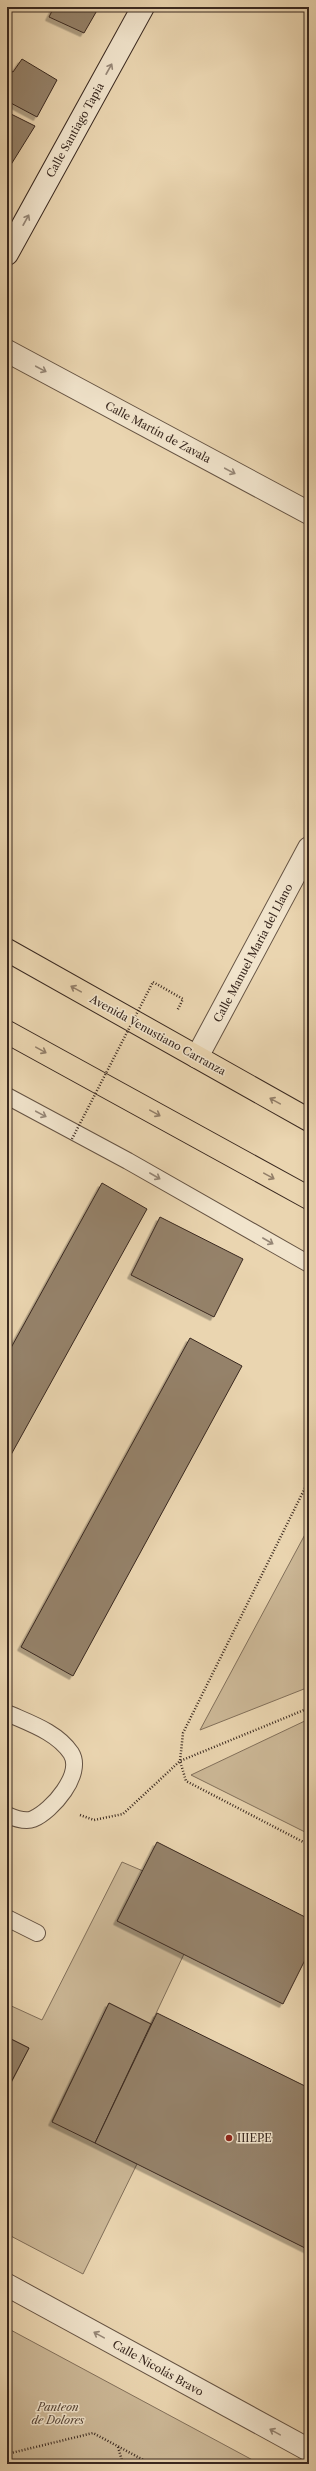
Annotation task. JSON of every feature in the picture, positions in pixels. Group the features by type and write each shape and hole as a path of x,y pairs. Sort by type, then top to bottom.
{"main road":[{"name":"Avenida Venustiano Carranza","path":"7,950 309,1120"},
{"path":"7,1032 309,1198"}],"street":[{"name":"Calle Santiago Tapia","path":"7,254 143,7"},
{"name":"Calle Martín de Zavala","path":"7,351 309,513"},
{"name":"Calle Manuel Maria del Llano","path":"197,1057 309,848"},
{"name":"Calle Nicolás Bravo","path":"7,2285 309,2450"}],"lane":[{"path":"7,1096 128,1161 309,1264"},
{"path":"7,1713 58,1738 72,1755 73,1774 53,1807 32,1820 15,1818 7,1815"},
{"path":"7,1918 37,1933"}],"path":[{"path":"72,1139 153,982"},
{"path":"309,1480 184,1733 180,1761 186,1781 309,1845"},
{"path":"53,1807 94,1820 123,1814 180,1761 309,1708"},
{"path":"7,2454 93,2433 151,2464"},
{"path":"118,2446 123,2464"}],"green space":[{"path":"309,1527 309,1687 200,1730"},
{"path":"309,1719 309,1834 191,1775"},
{"path":"122,1862 143,1871 184,1954 151,2024 109,2003 52,2121 137,2164 83,2274 7,2234 7,2091 29,2048 7,2037 7,2004 42,2020"},
{"name":"Panteon de Dolores","path":"7,2328 260,2464 7,2464"}],"building":[{"path":"54,7 99,7 84,33 49,17"},
{"path":"22,59 57,80 37,117 7,101 7,69 13,72"},
{"path":"7,112 35,126 7,171"},
{"path":"102,1183 147,1209 7,1462 7,1355"},
{"path":"160,1217 243,1259 214,1317 131,1275"},
{"path":"190,1338 242,1366 73,1676 21,1647"},
{"path":"157,1842 309,1919 309,1952 283,2004 117,1921"},
{"path":"109,2003 151,2024 95,2143 52,2122"},
{"path":"157,2013 309,2088 309,2250 95,2143"},
{"path":"7,2037 29,2048 7,2090"}],"place":[{"name":"IIIEPE","path":"229,2138"}]}
